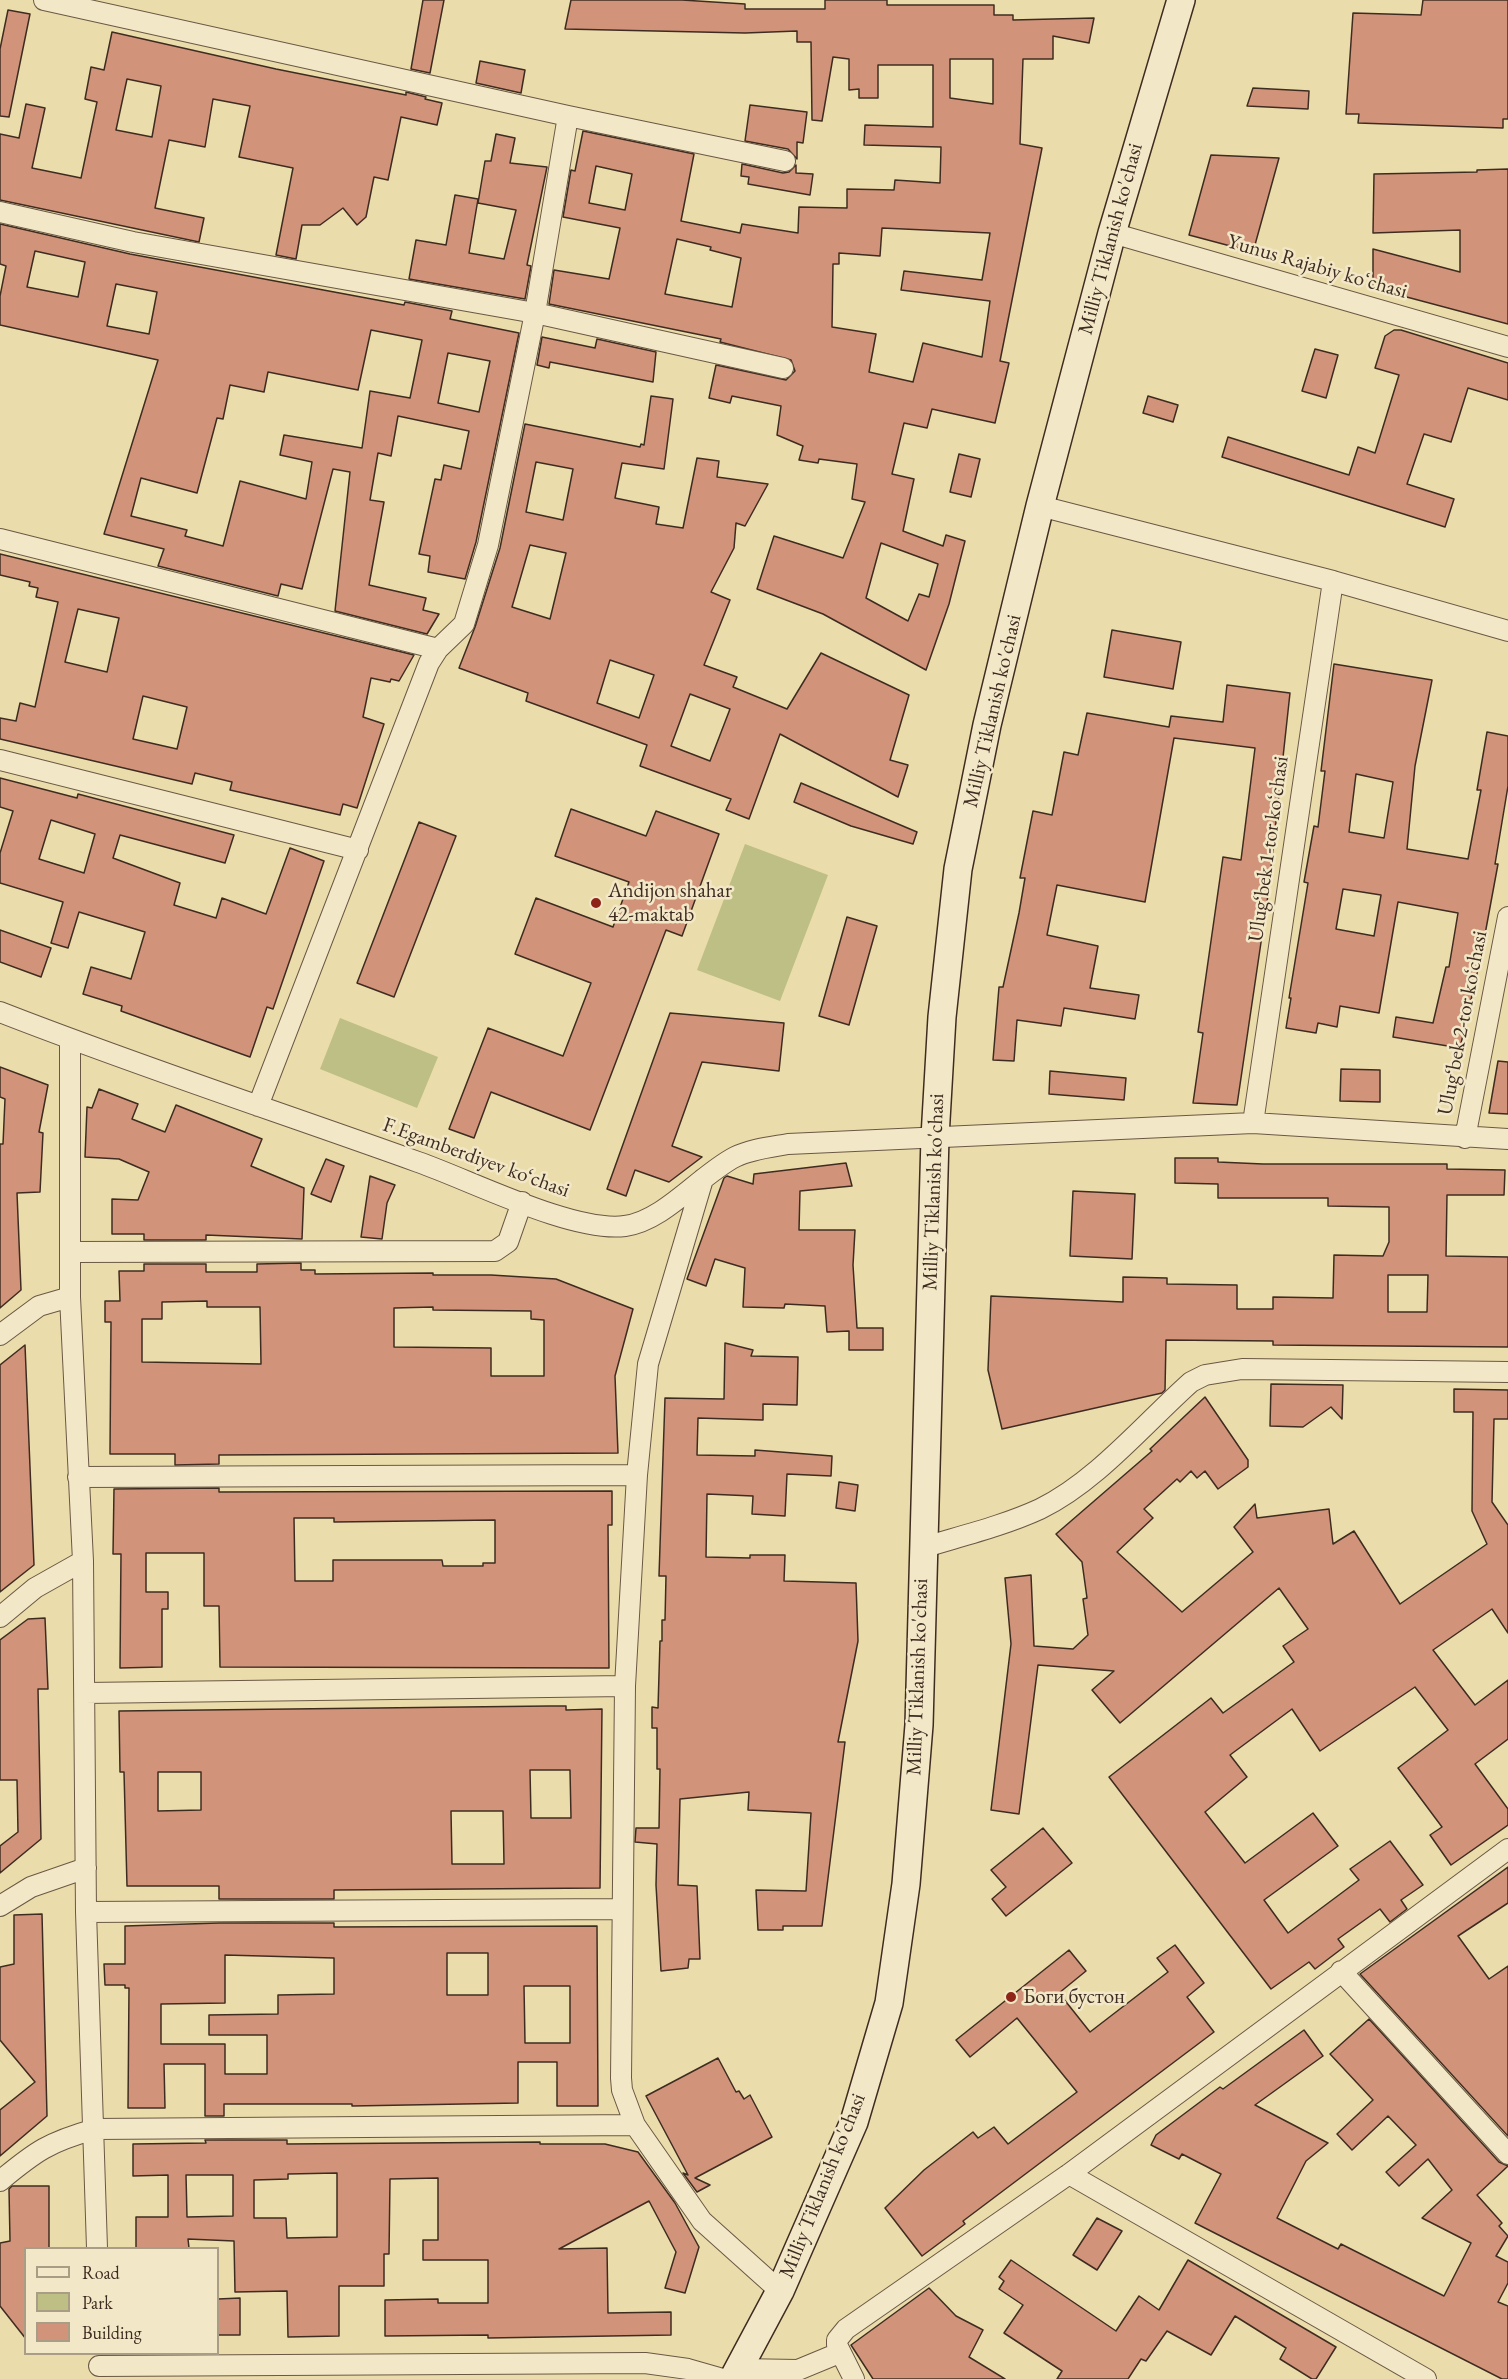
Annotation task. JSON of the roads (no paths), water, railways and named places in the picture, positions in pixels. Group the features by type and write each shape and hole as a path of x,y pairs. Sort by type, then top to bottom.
{"main road":[{"name":"Milliy Tiklanish ko'chasi","path":"732,2376 780,2291 854,2122 889,2002 906,1884 919,1725 922,1548 935,1137 942,1017 958,869 987,725 1040,506 1112,233 1181,0"}],"street":[{"path":"44,0 568,116 785,161"},
{"path":"258,1106 429,663 438,649 464,624 488,545 535,313 568,116"},
{"path":"0,212 133,242 535,313 783,368"},
{"name":"Yunus Rajabiy koʻchasi","path":"1112,233 1508,347"},
{"path":"1040,506 1334,581 1508,631"},
{"path":"0,538 438,649"},
{"name":"Ulug‘bek 1-tor koʻchasi","path":"1253,1123 1334,581"},
{"path":"0,760 358,850"},
{"name":"Ulug‘bek 2-tor koʻchasi","path":"1465,1138 1508,917"},
{"name":"F.Egamberdiyev kо‘chasi","path":"0,1012 421,1163 522,1202 596,1225 624,1226 648,1220 735,1157 760,1149 788,1144 1253,1123 1508,1139"},
{"path":"70,1039 70,1297 83,1561 86,1912 95,2129 97,2247"},
{"path":"703,1179 648,1364 637,1475 625,1686 621,2078 622,2090 635,2125 702,2221 780,2291"},
{"path":"70,1252 495,1251 508,1242 522,1202"},
{"path":"0,1335 39,1306 70,1297"},
{"path":"922,1548 975,1532 1039,1509 1056,1500 1099,1467 1191,1382 1206,1375 1242,1369 1508,1372"},
{"path":"78,1477 637,1475"},
{"path":"0,1617 35,1588 83,1561"},
{"path":"85,1693 625,1686"},
{"path":"854,2379 839,2353 837,2340 846,2329 1069,2174 1508,1849"},
{"path":"0,1906 31,1887 86,1868"},
{"path":"86,1912 621,1909"},
{"path":"1341,1971 1508,2154"},
{"path":"0,2181 51,2143 95,2129 635,2125"},
{"path":"1069,2174 1426,2379"},
{"path":"98,2366 645,2363 732,2376 798,2370 839,2353"}],"place":[{"name":"Andijon shahar 42-maktab","path":"596,903"},
{"name":"Боги бустон","path":"1011,1997"}]}
